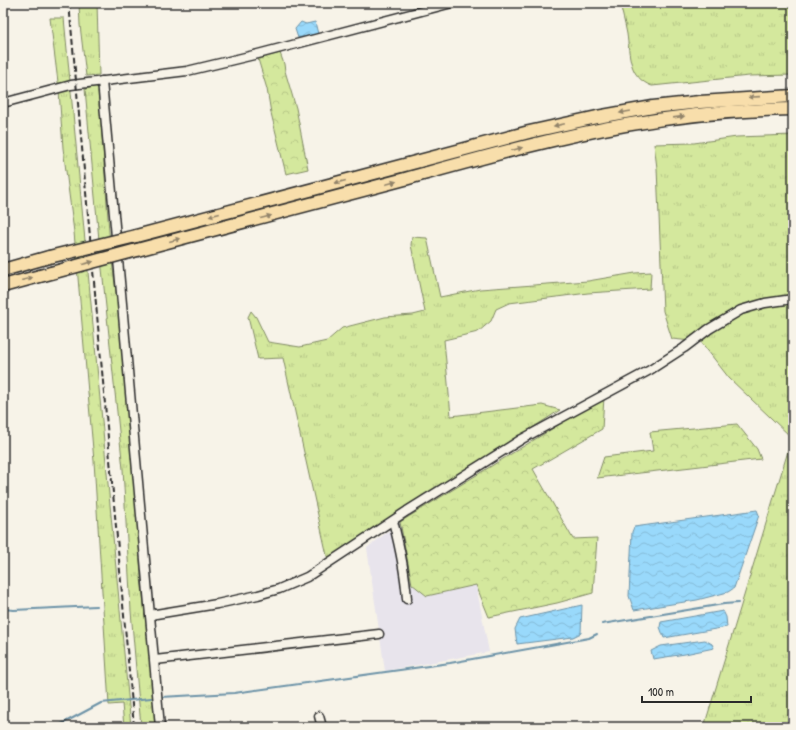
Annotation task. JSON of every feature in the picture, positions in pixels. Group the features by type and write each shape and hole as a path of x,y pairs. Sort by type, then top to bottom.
{"main road":[{"path":"3,270 522,134 589,119 653,107 700,102 793,96"},
{"path":"3,286 486,157 574,135 625,125 694,115 748,110 793,109"}],"street":[{"path":"3,103 58,87 187,71 452,3"},
{"path":"102,81 160,727"},
{"path":"150,615 217,604 279,589 307,577 522,439 650,370 684,348 709,329 741,310 765,303 793,299"},
{"path":"393,521 404,568 407,599"},
{"path":"154,660 379,634"},
{"path":"319,716 322,727"}],"shaded area":[{"path":"400,522 412,584 428,596 476,585 489,652 385,671 367,548"}],"green space":[{"path":"79,3 97,3 99,75 86,76"},
{"path":"620,3 793,3 793,75 749,76 652,86 638,77 634,71"},
{"path":"50,18 64,18 131,727 124,727 122,704 109,705 94,461 74,232 63,148 59,90"},
{"path":"280,53 296,108 308,169 286,174 271,113 267,89 258,59"},
{"path":"93,85 98,88 99,92 110,246 127,375 136,483 141,578 157,727 141,727 131,611 123,469 85,89 90,88 90,86"},
{"path":"793,135 793,727 704,727 792,438 729,378 701,342 672,339 663,311 657,168 654,144 694,143 737,137"},
{"path":"412,237 427,238 440,297 480,289 588,281 635,273 651,272 650,289 588,293 509,303 496,309 491,321 478,332 444,340 451,416 542,405 560,410 328,560 283,358 258,359 248,317 251,311 256,317 268,342 300,347 327,341 342,328 385,317 413,315 425,312 411,245"},
{"path":"604,397 602,429 533,469 573,539 597,538 593,593 557,603 489,617 476,585 427,596 412,584 400,522"},
{"path":"737,424 757,449 761,459 597,478 604,457 653,451 650,432"}],"water":[{"path":"301,22 306,24 315,22 318,34 298,38 295,29"},
{"path":"757,510 759,515 734,588 728,592 697,600 634,610 629,596 632,532 634,527"},
{"path":"582,605 581,633 573,637 517,644 515,629 520,619"},
{"path":"723,611 726,617 727,627 664,638 660,627 661,622"},
{"path":"705,640 712,644 714,648 653,659 651,651 661,646"}],"waterway":[{"path":"602,624 738,603"},
{"path":"3,609 14,610 96,606"},
{"path":"161,697 234,693 450,663 589,638 597,634"},
{"path":"56,727 101,703 151,698"}],"railway":[{"path":"69,3 134,727"}]}
